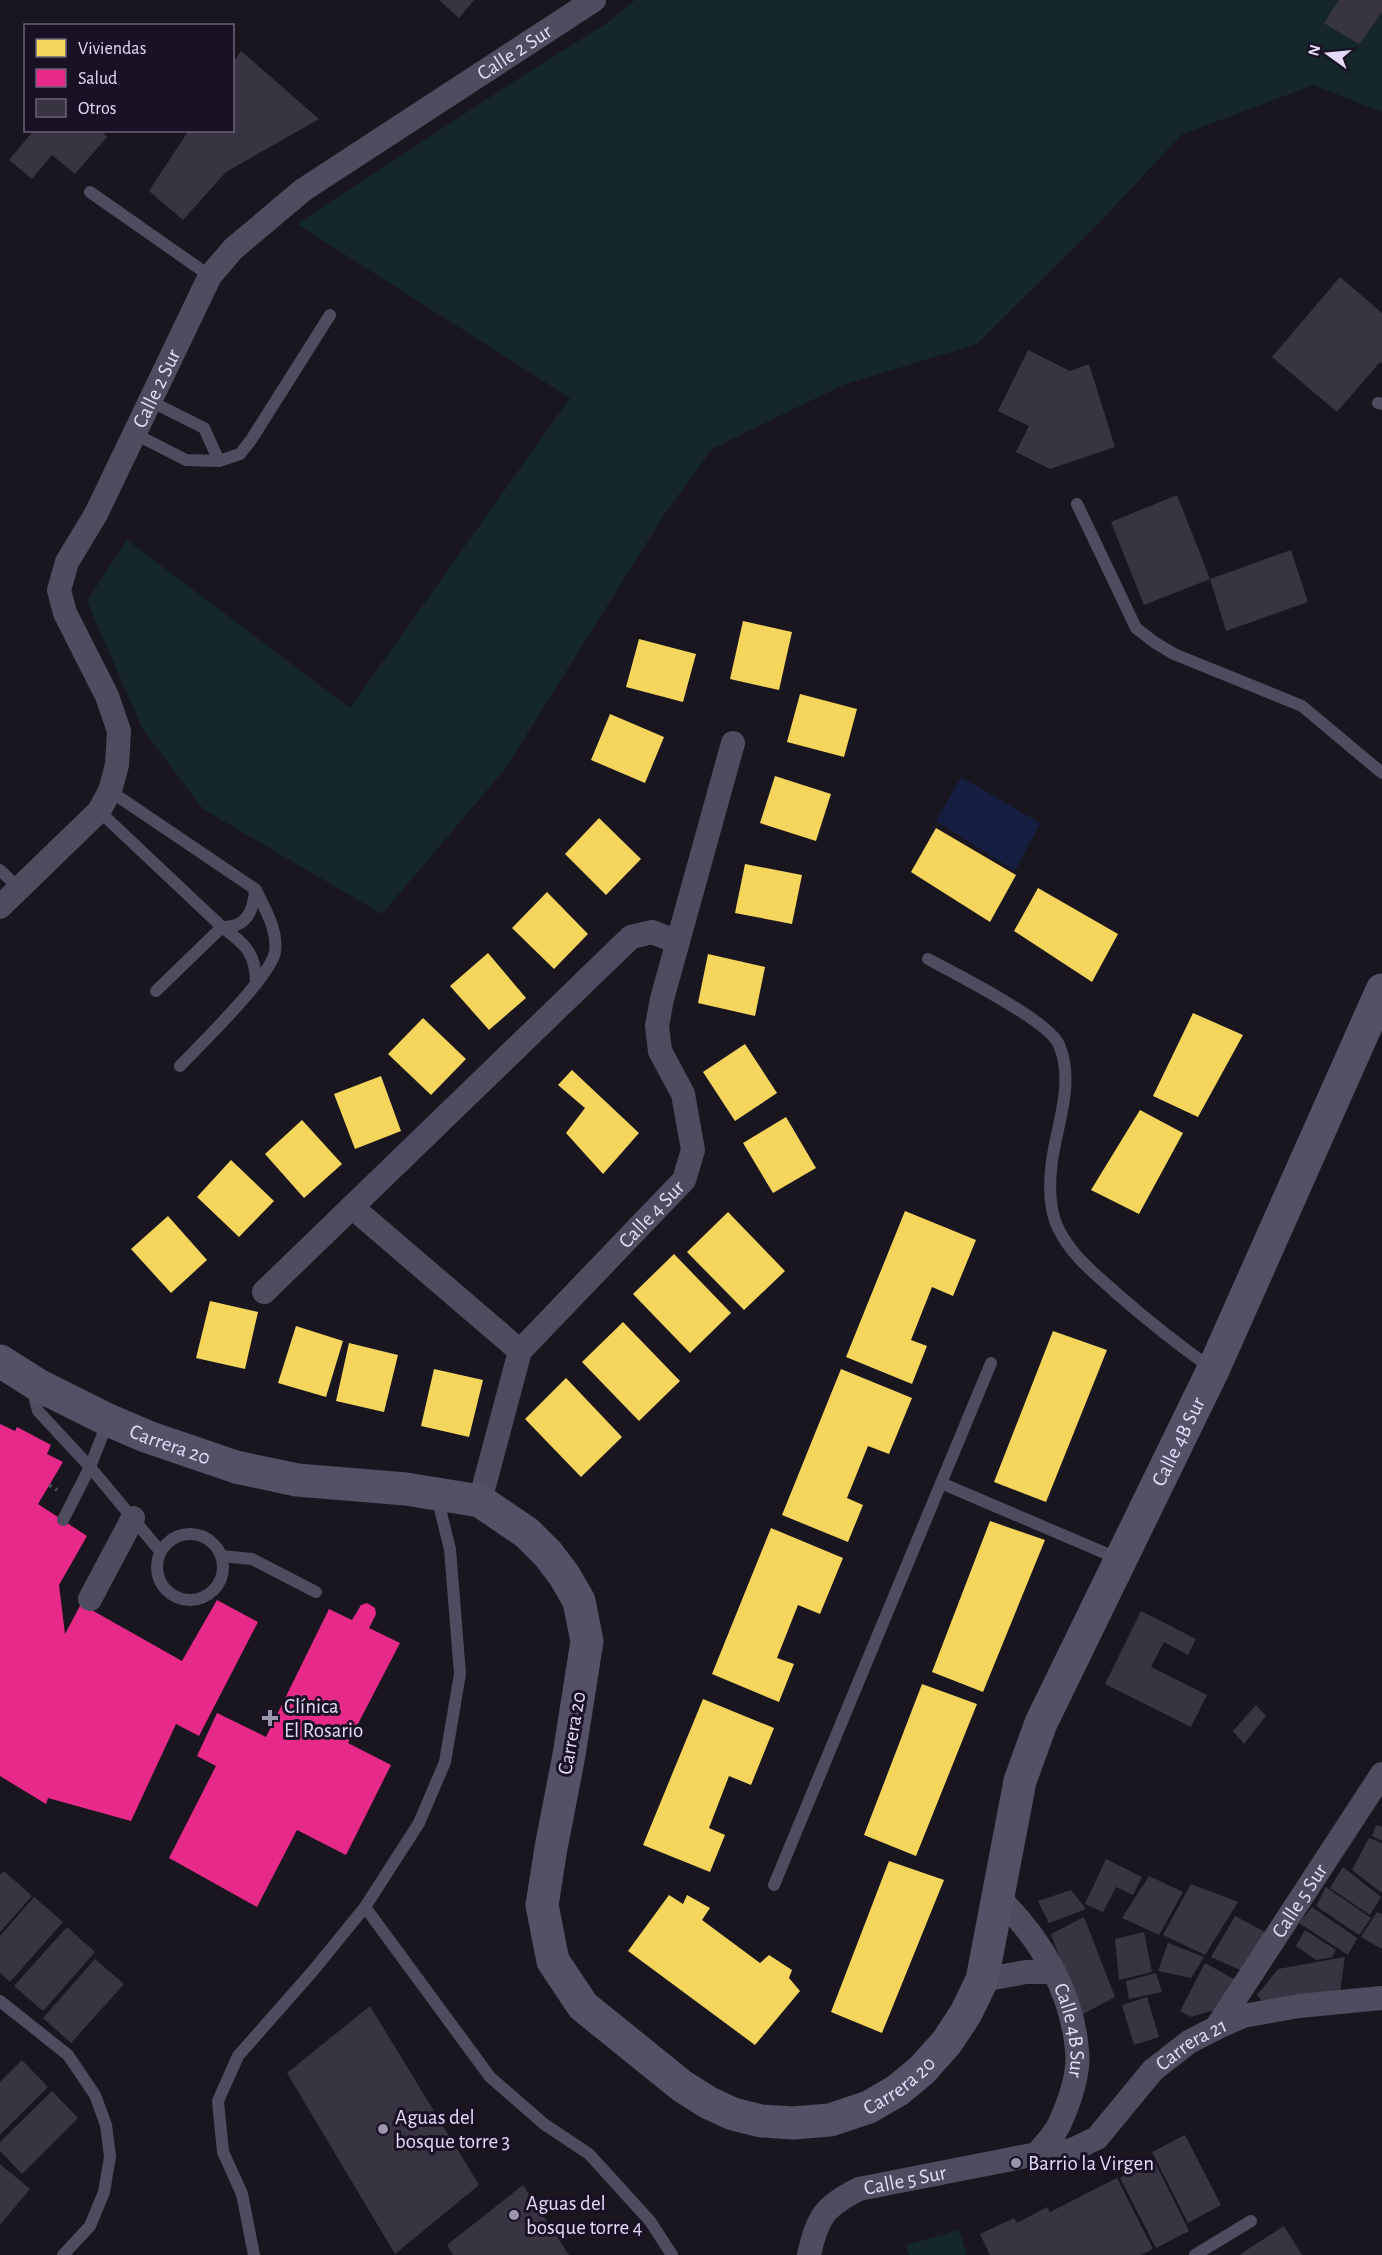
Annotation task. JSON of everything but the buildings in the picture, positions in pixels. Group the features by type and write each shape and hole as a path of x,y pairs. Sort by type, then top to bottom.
{"street":[{"name":"Calle 2 Sur","path":"105,801 117,765 119,731 107,696 65,613 59,590 67,562 96,514 210,276 233,249 303,190 594,0"},
{"name":"Calle 4 Sur","path":"480,1501 520,1351 684,1180 693,1150 683,1094 660,1051 657,1026 733,743"},
{"path":"0,907 105,801"},
{"path":"264,1292 631,937 652,932 678,942"},
{"name":"Calle 4B Sur","path":"1054,1972 1026,1972 982,1980 1020,1781 1041,1723 1213,1370 1380,1003"},
{"path":"352,1207 520,1351"},
{"name":"Carrera 20","path":"0,1361 38,1385 108,1420 158,1441 236,1467 297,1480 406,1489 480,1501 527,1533 548,1554 579,1601 587,1641 542,1905 553,1961 583,2006 682,2086 709,2103 733,2114 761,2121 793,2123 830,2120 869,2107 898,2090 922,2070 947,2042 966,2013 982,1980"},
{"path":"90,1599 133,1518"},
{"name":"Calle 5 Sur","path":"1216,2028 1382,1774"},
{"name":"Calle 4B Sur","path":"999,1898 1037,1941 1054,1972 1071,2016 1078,2052 1073,2087 1058,2127 1037,2154"},
{"name":"Carrera 21","path":"1037,2154 1072,2150 1097,2138 1153,2070 1189,2042 1216,2028 1243,2016 1299,2006 1382,1998"},
{"name":"Calle 5 Sur","path":"809,2255 813,2236 822,2215 837,2200 859,2189 1037,2154"}],"lane":[{"path":"90,192 210,276"},
{"path":"135,434 186,460 219,461 240,454 330,315"},
{"path":"150,401 204,428 219,461"},
{"path":"1077,504 1136,628 1174,654 1302,706 1382,773"},
{"path":"105,801 255,889 273,925 274,957 256,984 180,1066"},
{"path":"105,801 222,927 245,945 252,955 256,984"},
{"path":"0,870 20,889"},
{"path":"156,991 222,927 241,924 250,916 255,903 255,889"},
{"path":"928,959 1038,1023 1059,1043 1065,1089 1052,1162 1050,1197 1057,1227 1075,1256 1163,1334 1213,1370"},
{"path":"774,1885 992,1363"},
{"path":"38,1385 35,1400 38,1411 90,1467 160,1551"},
{"path":"63,1520 90,1467 108,1420"},
{"path":"941,1483 1120,1560"},
{"path":"254,2255 243,2194 223,2152 218,2101 238,2056 312,1972 364,1908 419,1822 445,1761 460,1674 450,1549 437,1494"},
{"path":"192,1533 205,1536 215,1544 221,1556 224,1569 219,1582 212,1592 200,1599 187,1601 174,1597 164,1588 158,1577 156,1564 160,1551 168,1540 180,1534 192,1533"},
{"path":"221,1556 252,1559 316,1592"},
{"path":"364,1908 490,2077 544,2124 589,2154 650,2222 672,2255"},
{"path":"0,2001 68,2055 95,2095 106,2125 110,2157 104,2192 90,2226 63,2255"},
{"path":"1195,2255 1251,2221"}],"shaded area":[{"path":"635,0 1382,0 1382,112 1313,85 1181,135 1100,222 977,344 843,385 712,449 664,515 505,769 382,914 203,809 142,728 87,601 127,540 350,708 570,398 297,224 607,23"},
{"path":"959,2230 967,2255 909,2255 906,2245"}],"water":[{"path":"961,777 1040,823 1015,871 936,821"}],"place":[{"name":"Clínica El Rosario","path":"270,1718"},
{"name":"Aguas del bosque torre 3","path":"383,2129"},
{"name":"Barrio la Virgen","path":"1016,2163"},
{"name":"Aguas del bosque torre 4","path":"514,2215"}]}
